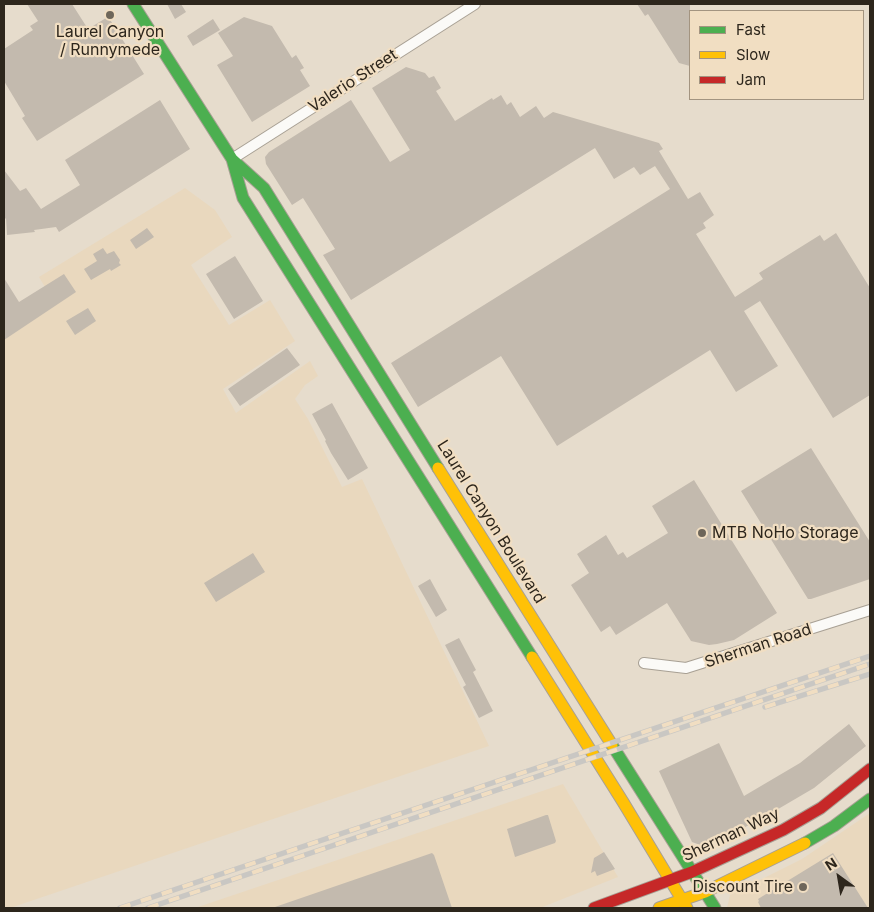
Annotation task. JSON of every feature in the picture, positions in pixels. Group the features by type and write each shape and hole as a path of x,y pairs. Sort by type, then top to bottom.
{"main road":[{"name":"Laurel Canyon Boulevard","path":"134,4 232,159 264,188 411,426 715,908"},
{"name":"Laurel Canyon Boulevard","path":"232,159 243,198 623,802 685,904"},
{"path":"393,438 411,426"},
{"name":"Sherman Way","path":"594,908 692,872 750,846 821,808 870,769"},
{"path":"659,908 685,904 705,892 795,849 834,826 870,798"}],"street":[{"name":"Valerio Street","path":"232,159 475,4"},
{"name":"Sherman Road","path":"644,663 686,668 870,610"}],"shaded area":[{"path":"185,188 215,210 232,237 191,265 229,325 270,300 295,341 223,389 236,413 310,361 318,376 305,385 295,399 308,419 342,487 362,479 489,746 10,908 4,908 4,312 45,287 39,277"},
{"path":"563,784 618,877 540,908 195,908"},
{"path":"870,813 870,908 727,908 730,895 802,859"}],"building":[{"path":"27,4 72,4 88,29 109,18 144,74 37,141 22,118 25,116 4,81 4,49 33,30 30,26 38,21"},
{"path":"167,4 181,4 186,12 175,19"},
{"path":"637,4 690,4 689,66 679,63 648,14 645,16"},
{"path":"244,17 272,26 292,58 296,55 304,68 300,70 310,86 252,122 217,65 233,56 218,33"},
{"path":"213,19 220,30 193,46 187,36"},
{"path":"406,67 425,73 429,78 434,76 441,88 436,91 455,121 492,98 493,100 501,95 507,105 511,102 520,117 536,106 544,118 553,112 659,143 663,149 659,151 688,199 700,192 714,215 703,223 706,228 696,234 735,297 763,279 759,273 820,235 824,241 836,233 870,288 870,395 833,418 760,301 744,311 778,366 736,392 710,350 557,446 501,356 418,407 391,363 670,189 655,166 640,175 634,167 614,179 595,148 351,300 323,255 335,249 303,198 292,205 266,164 265,157 269,152 351,100 390,162 410,150 372,88"},
{"path":"160,100 190,149 59,232 56,227 34,230 35,232 7,235 6,218 4,220 4,170 20,191 26,188 41,209 80,185 65,160"},
{"path":"147,228 154,237 136,249 130,240"},
{"path":"103,248 107,254 114,251 121,265 91,280 84,269 97,261 93,254"},
{"path":"235,256 263,301 234,319 206,274"},
{"path":"64,274 76,292 4,340 4,278 19,302"},
{"path":"88,308 96,321 75,335 66,321"},
{"path":"287,348 300,365 240,406 228,389"},
{"path":"332,403 368,468 348,480 331,453 312,414"},
{"path":"811,448 870,542 870,579 808,599 741,491"},
{"path":"694,480 777,613 734,640 709,645 691,641 667,603 616,635 610,626 601,632 571,585 589,573 577,554 606,535 618,555 623,552 627,558 668,533 652,506"},
{"path":"253,553 265,572 216,602 204,583"},
{"path":"430,579 447,610 436,617 418,586"},
{"path":"459,638 476,670 473,672 493,711 479,718 463,687 466,685 445,645"},
{"path":"849,724 866,746 814,788 756,822 703,846 692,842 659,771 719,743 744,796 800,763"},
{"path":"548,815 555,843 515,857 507,829"},
{"path":"604,852 615,869 597,876 595,871 591,873 594,858"},
{"path":"432,853 452,908 275,908 275,907"},
{"path":"833,853 868,908 761,908 758,899"}],"railway":[{"path":"120,908 870,656"},
{"path":"148,908 870,664"},
{"path":"765,707 870,674"}],"traffic: fast":[{"path":"133,4 232,159 264,188 438,468"},
{"path":"232,159 243,198 532,657"},
{"path":"612,745 715,908"},
{"path":"805,843 834,826 870,799"}],"traffic: slow":[{"path":"438,468 612,745"},
{"path":"532,657 687,908"},
{"path":"659,908 705,892 805,843"}],"traffic: jam":[{"path":"594,908 692,872 783,830 821,808 870,769"}],"place":[{"name":"Laurel Canyon / Runnymede","path":"110,15"},
{"name":"MTB NoHo Storage","path":"702,533"},
{"name":"Discount Tire","path":"803,887"}]}
